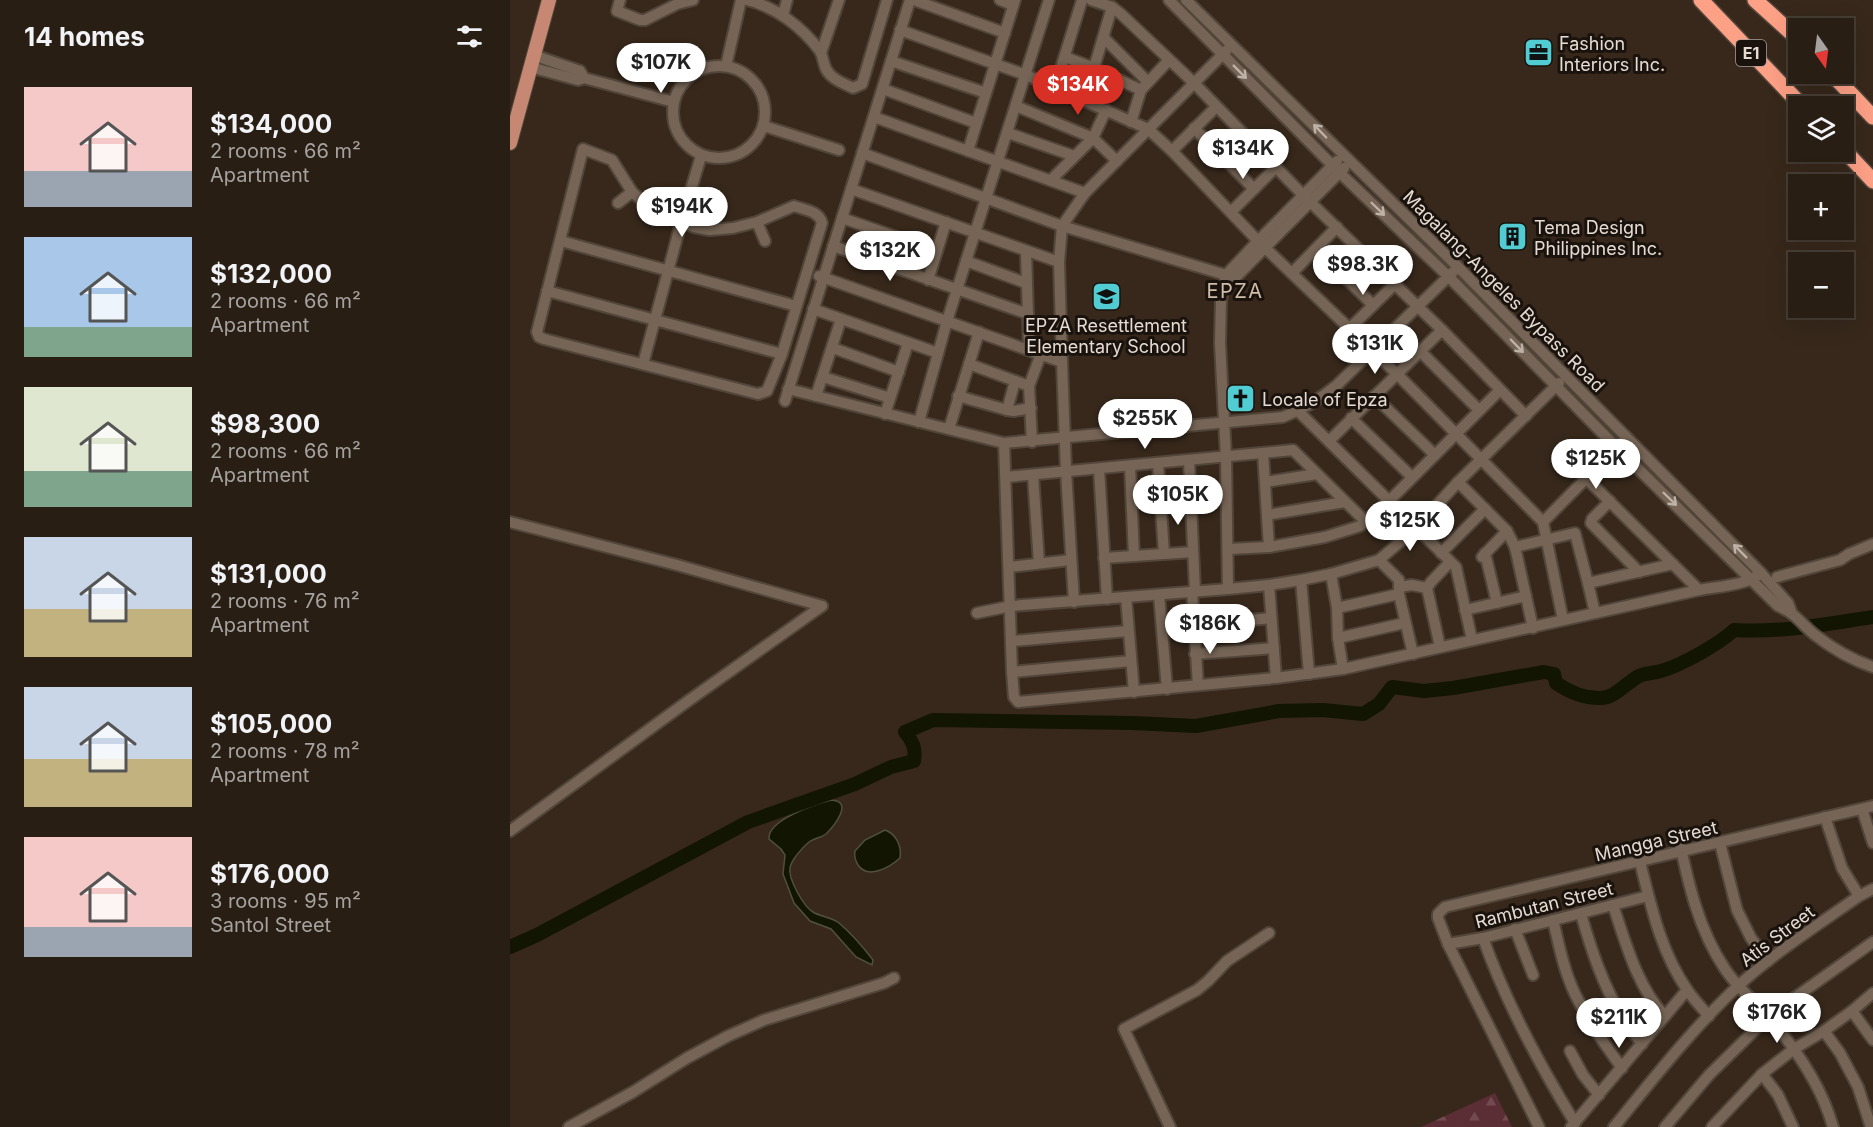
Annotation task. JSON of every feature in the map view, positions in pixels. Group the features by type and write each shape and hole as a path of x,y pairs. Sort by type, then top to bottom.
{"highway":[{"name":"E1","path":"1701,0 1792,96"},
{"name":"E1","path":"1755,0 1788,30"},
{"path":"1842,84 1873,117"},
{"path":"1854,161 1873,181"}],"main road":[{"path":"510,143 549,0"}],"street":[{"path":"620,0 617,11 640,20 649,18 677,2 693,0"},
{"path":"726,66 741,0"},
{"path":"747,0 783,15 798,27 821,53 825,66 832,76 853,88 862,84 887,0"},
{"path":"783,15 788,0"},
{"path":"821,53 839,0"},
{"path":"1005,33 912,0 900,30 842,218 821,277 787,395 816,396 1004,443 1283,417 1319,400 1337,385 1458,267"},
{"path":"968,151 1014,2 1000,0"},
{"path":"919,422 947,321 1049,0"},
{"path":"1055,87 1082,0"},
{"path":"1091,0 1112,7 1192,82 1442,330 1526,417"},
{"name":"Magalang-Angeles Bypass Road","path":"1169,0 1336,169 1449,277 1617,448 1757,576"},
{"name":"Magalang-Angeles Bypass Road","path":"1186,0 1566,376 1757,576 1779,606 1793,613 1814,634 1846,656 1873,667"},
{"path":"1094,68 1112,7"},
{"path":"900,30 1026,75 1148,129 1261,244 1293,272 1397,374 1543,522 1563,620"},
{"path":"1104,38 1144,86"},
{"path":"1074,602 1062,362 1059,262 1062,225 1085,193 1232,44"},
{"path":"1065,57 1144,86"},
{"path":"1131,122 1144,86 1169,60"},
{"path":"532,61 570,79 584,78 674,102"},
{"path":"891,61 986,93"},
{"path":"714,66 726,66 740,70 754,80 762,93 766,114 764,126 753,144 735,156 721,159 701,156 683,142 677,132 673,120 674,102 677,92 687,78 700,70 714,66"},
{"path":"883,88 976,123"},
{"path":"1016,106 1093,138 1117,160"},
{"path":"1172,151 1216,107"},
{"path":"1051,180 1093,138 1106,110"},
{"path":"874,117 1085,193"},
{"path":"764,126 839,150"},
{"path":"1194,129 1254,189"},
{"path":"1008,133 1074,156"},
{"path":"583,149 612,160 632,192 651,208 669,218 710,230 733,228 757,222 794,206 816,214 821,219 822,223 782,354 767,391 759,394 539,337 537,332 583,149"},
{"path":"862,153 1062,225 1230,278"},
{"path":"643,364 701,156"},
{"path":"1228,590 1225,423 1220,343 1221,300 1224,288 1230,278 1261,244 1347,159"},
{"path":"1231,212 1276,167"},
{"path":"851,189 1059,262"},
{"path":"618,203 632,192"},
{"path":"842,218 937,251"},
{"path":"757,222 765,241"},
{"path":"928,280 946,222"},
{"path":"1293,272 1337,227"},
{"path":"561,241 796,306"},
{"path":"832,246 1028,314"},
{"path":"1316,249 1373,305"},
{"path":"1026,251 1029,350"},
{"path":"966,261 1026,283"},
{"path":"821,277 1062,362"},
{"path":"1350,328 1395,284"},
{"path":"547,291 782,354"},
{"path":"813,309 938,352"},
{"path":"816,396 841,319"},
{"path":"1329,441 1442,330"},
{"path":"949,429 979,332"},
{"path":"885,414 908,343"},
{"path":"833,348 899,372"},
{"path":"1420,351 1479,410"},
{"path":"1032,442 1029,386 1041,354"},
{"path":"969,364 1029,386"},
{"path":"977,613 1011,606 1269,585 1331,574 1379,560 1415,529 1458,482 1566,376"},
{"path":"823,377 890,398"},
{"path":"1007,410 1016,381"},
{"path":"1229,549 1269,547 1325,537 1366,522 1500,390"},
{"path":"958,396 1007,410 1031,408"},
{"path":"1374,396 1435,455"},
{"path":"1298,411 1458,572 1472,640"},
{"path":"1351,418 1412,477"},
{"path":"1543,522 1626,438"},
{"path":"1004,443 1012,672 1014,697 1018,702 1276,678 1343,669 1757,576"},
{"path":"1006,477 1293,450 1366,522"},
{"path":"1263,453 1269,547"},
{"path":"1189,460 1198,685"},
{"path":"1158,463 1164,554"},
{"path":"1130,466 1134,556"},
{"path":"1099,469 1107,599"},
{"path":"1265,482 1317,474"},
{"path":"1033,475 1039,563"},
{"path":"1587,479 1699,590"},
{"path":"1458,482 1507,531 1515,547 1533,628"},
{"path":"1610,501 1592,519 1591,523 1639,572"},
{"path":"1267,515 1345,502"},
{"path":"1441,553 1485,508"},
{"path":"510,522 677,565 822,606 510,831"},
{"path":"1497,603 1483,555 1507,531"},
{"path":"1515,547 1575,533 1596,613"},
{"path":"1778,578 1840,560 1873,544"},
{"path":"1104,558 1193,552"},
{"path":"1009,567 1071,560"},
{"path":"1379,560 1399,579 1405,623 1413,654"},
{"path":"1440,647 1427,588 1450,562"},
{"path":"1588,583 1673,564"},
{"path":"1331,574 1343,669"},
{"path":"1301,580 1309,674"},
{"path":"1269,585 1276,678"},
{"path":"1337,608 1412,585 1427,588"},
{"path":"1159,595 1167,688"},
{"path":"1466,610 1526,596"},
{"path":"1126,597 1134,692"},
{"path":"1194,626 1271,618"},
{"path":"1338,638 1405,623"},
{"path":"1012,641 1128,631"},
{"path":"1195,654 1274,648"},
{"path":"1012,672 1131,661"},
{"path":"1868,807 1873,843"},
{"name":"Mangga Street","path":"1448,944 1438,918 1438,914 1445,908 1868,807"},
{"path":"1825,817 1842,868 1859,896"},
{"path":"1678,835 1697,915 1706,936 1726,971 1765,1013 1812,1075 1823,1097 1833,1127"},
{"path":"1720,843 1737,910 1751,938 1768,961"},
{"path":"1640,862 1659,934 1669,957 1687,990 1709,1016"},
{"name":"Atis Street","path":"1614,1127 1653,1078 1738,986 1768,961 1859,896 1873,889"},
{"name":"Rambutan Street","path":"1448,944 1483,938 1648,896"},
{"path":"1613,905 1635,965 1649,994 1665,1016"},
{"path":"1581,914 1605,984 1622,1017 1642,1044"},
{"path":"1553,920 1562,957 1576,996 1622,1068"},
{"path":"1515,929 1533,975"},
{"path":"1170,1127 1124,1029 1197,990 1227,961 1269,933"},
{"path":"1483,938 1496,974 1528,1041 1573,1125 1687,990"},
{"path":"1665,1127 1709,1075 1755,1030 1765,1013 1784,1006 1873,942"},
{"path":"1448,944 1539,1127"},
{"path":"569,1127 633,1092 687,1058 737,1032 764,1020 894,978"},
{"path":"1712,1127 1762,1074 1794,1049 1852,1011 1873,993"},
{"path":"1755,1030 1773,1024 1784,1006"},
{"path":"1852,1011 1873,1040"},
{"path":"1824,1031 1840,1053 1858,1087 1871,1127"},
{"path":"1570,1051 1583,1075 1599,1095"},
{"path":"1762,1074 1778,1095 1793,1127"}],"green space":[{"path":"1495,1093 1512,1127 1421,1127"}],"shaded area":[{"path":"831,800 838,801 841,805 840,815 826,834 809,842 798,854 790,868 791,879 805,905 816,914 836,921 844,927 873,960 872,965 856,957 831,929 810,921 794,903 783,874 785,855 769,839 770,832 784,819"},
{"path":"885,830 897,841 900,858 891,865 867,872 858,865 855,851 865,840"}],"waterway":[{"path":"510,947 537,935 748,822 855,784 891,767 914,761 913,745 905,732 933,720 1196,726 1279,711 1323,710 1363,714 1379,704 1392,687 1424,691 1544,672 1554,674 1556,683 1571,692 1587,697 1604,698 1639,676 1670,668 1689,659 1710,648 1734,630 1787,629 1873,617"}],"place":[{"name":"Fashion Interiors Inc.","path":"1538,53"},
{"name":"Tema Design Philippines Inc.","path":"1513,237"},
{"name":"EPZA Resettlement Elementary School","path":"1106,296"},
{"name":"Locale of Epza","path":"1241,399"}],"district":[{"name":"EPZA","path":"1235,291"}]}
